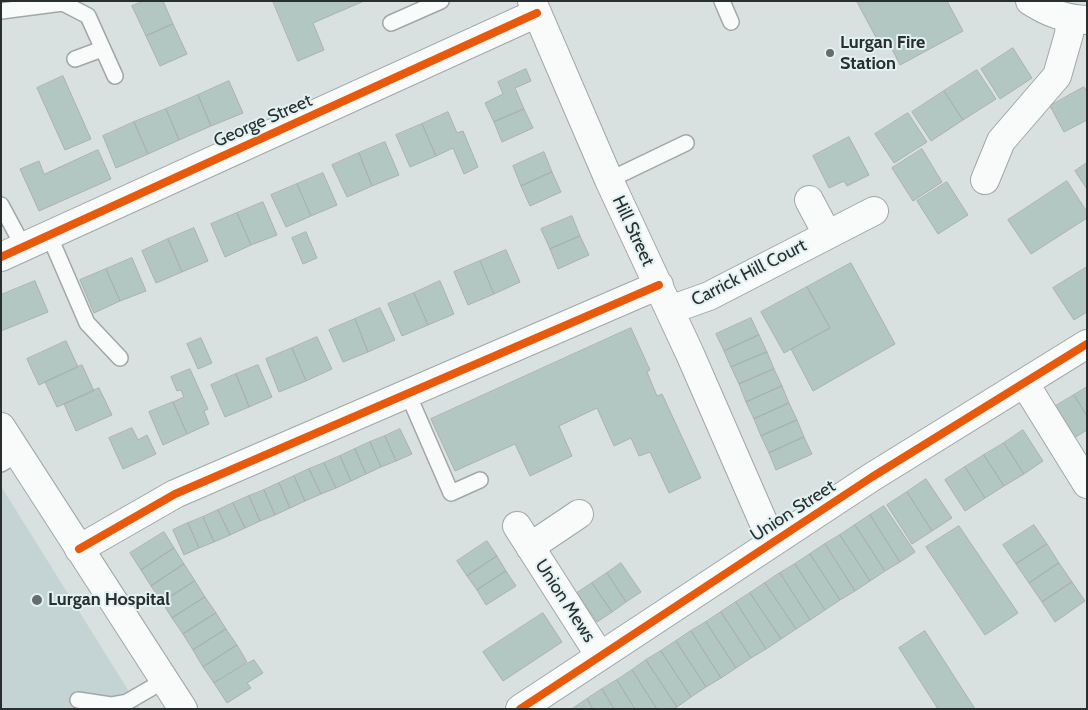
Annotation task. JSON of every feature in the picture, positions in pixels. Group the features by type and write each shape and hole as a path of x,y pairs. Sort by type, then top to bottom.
{"street":[{"path":"985,180 1001,141 1057,76 1069,34 1078,20 1048,12 1030,1"},
{"name":"Hill Street","path":"534,7 609,180 664,297 772,542"},
{"name":"George Street","path":"12,251 534,7"},
{"name":"Carrick Hill Court","path":"809,200 827,234"},
{"name":"Carrick Hill Court","path":"79,548 175,494 408,394 664,297 709,296 874,211"},
{"name":"Union Street","path":"520,709 548,701 600,656 772,542 1087,344"},
{"path":"1025,384 1087,484"},
{"path":"1,427 10,459 79,548 183,709"},
{"name":"Union Mews","path":"579,514 523,537 600,656"}],"lane":[{"path":"391,23 440,1"},
{"path":"722,1 731,22"},
{"path":"1,11 62,3 88,16 115,76"},
{"path":"75,59 102,49"},
{"path":"609,180 686,143"},
{"path":"1,204 12,251"},
{"path":"49,234 86,323 120,358"},
{"path":"408,394 451,493 480,480"},
{"path":"78,700 111,705 126,702 165,680"}],"shaded area":[{"name":"Lurgan Hospital","path":"1,486 4,491 140,709 1,709"}],"building":[{"path":"144,1 163,1 173,24 146,36 132,6"},
{"path":"273,1 364,1 313,23 324,50 298,61"},
{"path":"947,1 963,31 900,65 886,37 878,41 857,2"},
{"path":"173,24 187,54 160,66 146,36"},
{"path":"1013,48 1032,78 1000,99 981,69"},
{"path":"526,69 531,81 515,88 524,109 494,122 485,103 503,94 498,82"},
{"path":"977,70 996,99 963,120 944,91"},
{"path":"63,76 91,139 65,150 37,88"},
{"path":"229,81 243,113 211,126 198,95"},
{"path":"1084,87 1087,92 1087,120 1064,132 1050,106"},
{"path":"944,91 963,120 931,141 912,112"},
{"path":"198,95 211,126 179,140 166,109"},
{"path":"166,109 179,140 148,154 134,122"},
{"path":"524,109 533,128 502,142 494,122"},
{"path":"448,112 457,133 463,131 478,167 464,174 453,148 436,156 422,124"},
{"path":"908,113 927,142 894,163 875,134"},
{"path":"134,122 148,154 116,168 103,136"},
{"path":"422,124 436,156 410,167 396,135"},
{"path":"849,137 869,175 847,186 844,181 829,188 813,156"},
{"path":"385,142 399,175 372,186 359,153"},
{"path":"922,149 942,182 913,201 892,168"},
{"path":"98,150 111,179 39,211 20,169 39,161 44,174"},
{"path":"544,152 552,172 521,186 513,166"},
{"path":"359,153 372,186 347,197 332,165"},
{"path":"1087,163 1087,189 1075,171"},
{"path":"552,172 561,192 530,206 521,186"},
{"path":"323,173 337,205 311,216 297,184"},
{"path":"1067,181 1087,212 1087,218 1031,254 1008,220"},
{"path":"947,182 968,215 938,234 917,201"},
{"path":"297,184 311,216 286,227 271,195"},
{"path":"263,202 277,235 251,245 237,213"},
{"path":"237,213 251,245 225,257 211,224"},
{"path":"572,216 580,236 550,249 541,229"},
{"path":"194,228 208,261 182,272 168,239"},
{"path":"306,232 317,258 303,264 292,238"},
{"path":"580,236 589,255 558,269 550,249"},
{"path":"168,239 182,272 156,283 142,251"},
{"path":"506,250 520,282 494,294 480,261"},
{"path":"132,258 146,291 120,301 106,269"},
{"path":"480,261 494,294 468,305 454,272"},
{"path":"851,263 895,344 813,391 791,349 830,328 807,287"},
{"path":"1087,267 1087,312 1074,320 1053,288"},
{"path":"106,269 120,301 94,313 80,280"},
{"path":"35,281 48,312 1,331 1,295"},
{"path":"440,281 454,314 428,325 414,293"},
{"path":"807,287 830,328 784,353 761,312"},
{"path":"414,293 428,325 402,336 388,304"},
{"path":"380,308 395,340 368,352 355,319"},
{"path":"751,318 759,335 724,351 716,334"},
{"path":"355,319 368,352 343,362 329,330"},
{"path":"631,328 650,370 647,372 657,396 662,394 701,478 669,493 650,452 639,456 631,438 614,446 597,408 559,426 572,456 530,476 515,444 455,471 431,419"},
{"path":"759,335 767,352 731,367 724,351"},
{"path":"317,337 332,369 306,381 292,348"},
{"path":"201,338 212,363 198,369 187,344"},
{"path":"66,341 78,367 39,385 27,359"},
{"path":"292,348 306,381 279,392 266,359"},
{"path":"767,352 774,369 739,384 731,367"},
{"path":"82,365 94,391 57,407 45,382"},
{"path":"258,365 272,397 249,407 236,374"},
{"path":"190,369 208,409 204,411 209,424 187,434 173,402 184,397 181,390 177,391 171,377"},
{"path":"774,369 782,386 746,402 739,384"},
{"path":"236,374 249,407 225,417 211,385"},
{"path":"782,386 789,403 754,419 746,402"},
{"path":"1087,387 1087,416 1074,395"},
{"path":"99,388 112,415 76,431 64,404"},
{"path":"1074,395 1087,416 1087,430 1074,438 1054,407"},
{"path":"173,402 187,434 163,445 149,412"},
{"path":"789,403 797,420 761,436 754,419"},
{"path":"797,420 804,437 769,453 761,436"},
{"path":"132,428 138,440 147,435 156,454 123,469 109,438"},
{"path":"400,429 412,454 396,461 385,436"},
{"path":"1023,430 1043,461 1024,474 1004,443"},
{"path":"385,436 396,461 381,467 370,442"},
{"path":"804,437 812,454 776,470 769,453"},
{"path":"370,442 381,467 366,474 355,449"},
{"path":"1004,443 1024,474 1004,486 984,455"},
{"path":"355,449 366,474 351,481 340,456"},
{"path":"984,455 1004,486 985,498 965,467"},
{"path":"340,456 351,481 336,488 324,463"},
{"path":"324,463 336,488 321,494 309,469"},
{"path":"965,467 985,498 965,511 945,480"},
{"path":"309,469 321,494 305,501 294,476"},
{"path":"294,476 305,501 290,508 279,483"},
{"path":"926,479 952,518 932,531 907,492"},
{"path":"279,483 290,508 275,515 264,490"},
{"path":"264,490 275,515 260,521 249,496"},
{"path":"907,492 932,531 912,544 887,505"},
{"path":"249,496 260,521 245,528 233,503"},
{"path":"233,503 245,528 230,535 218,510"},
{"path":"884,506 915,552 900,562 870,515"},
{"path":"218,510 230,535 214,542 203,517"},
{"path":"870,515 900,562 885,571 855,525"},
{"path":"203,517 214,542 199,548 188,523"},
{"path":"188,523 199,548 184,555 173,530"},
{"path":"855,525 885,571 870,581 840,535"},
{"path":"1034,525 1047,544 1016,564 1003,545"},
{"path":"959,526 1018,613 985,635 926,547"},
{"path":"164,532 174,548 141,570 130,553"},
{"path":"840,535 870,581 855,591 825,544"},
{"path":"487,541 497,556 467,576 457,561"},
{"path":"825,544 855,591 840,600 810,554"},
{"path":"1047,544 1059,563 1029,583 1016,564"},
{"path":"174,548 184,564 151,586 141,570"},
{"path":"810,554 840,600 825,610 795,564"},
{"path":"497,556 506,571 477,590 467,576"},
{"path":"621,563 641,592 626,602 607,573"},
{"path":"1059,563 1072,582 1042,602 1029,583"},
{"path":"184,564 195,581 162,602 151,586"},
{"path":"795,564 825,610 810,620 780,573"},
{"path":"506,571 516,586 486,605 477,590"},
{"path":"607,573 626,602 612,612 592,583"},
{"path":"780,573 810,620 796,629 765,583"},
{"path":"195,581 205,597 172,618 162,602"},
{"path":"1072,582 1085,601 1055,622 1042,602"},
{"path":"592,583 612,612 597,622 577,593"},
{"path":"765,583 796,629 781,639 750,593"},
{"path":"750,593 781,639 766,649 736,602"},
{"path":"205,597 216,613 183,634 172,618"},
{"path":"736,602 766,649 751,658 721,612"},
{"path":"721,612 751,658 736,668 706,622"},
{"path":"216,613 226,629 193,650 183,634"},
{"path":"543,613 562,642 503,681 483,652"},
{"path":"706,622 736,668 721,678 691,631"},
{"path":"226,629 237,645 203,667 193,650"},
{"path":"691,631 721,678 706,687 676,641"},
{"path":"925,631 975,709 938,709 899,648"},
{"path":"676,641 706,687 691,697 661,651"},
{"path":"237,645 247,662 214,683 203,667"},
{"path":"661,651 691,697 677,707 646,660"},
{"path":"254,660 263,673 247,683 251,688 227,703 214,683"},
{"path":"646,660 677,707 673,709 657,709 632,670"},
{"path":"632,670 657,709 635,709 617,680"},
{"path":"617,680 635,709 614,709 602,689"},
{"path":"602,689 614,709 593,709 587,699"},
{"path":"587,699 593,709 572,709"}],"cycle path":[{"path":"1,257 537,13"},
{"path":"79,549 175,494 659,285"},
{"path":"520,709 872,477 1087,344"}],"place":[{"name":"Lurgan Fire Station","path":"830,53"},
{"name":"Lurgan Hospital","path":"37,600"}]}
